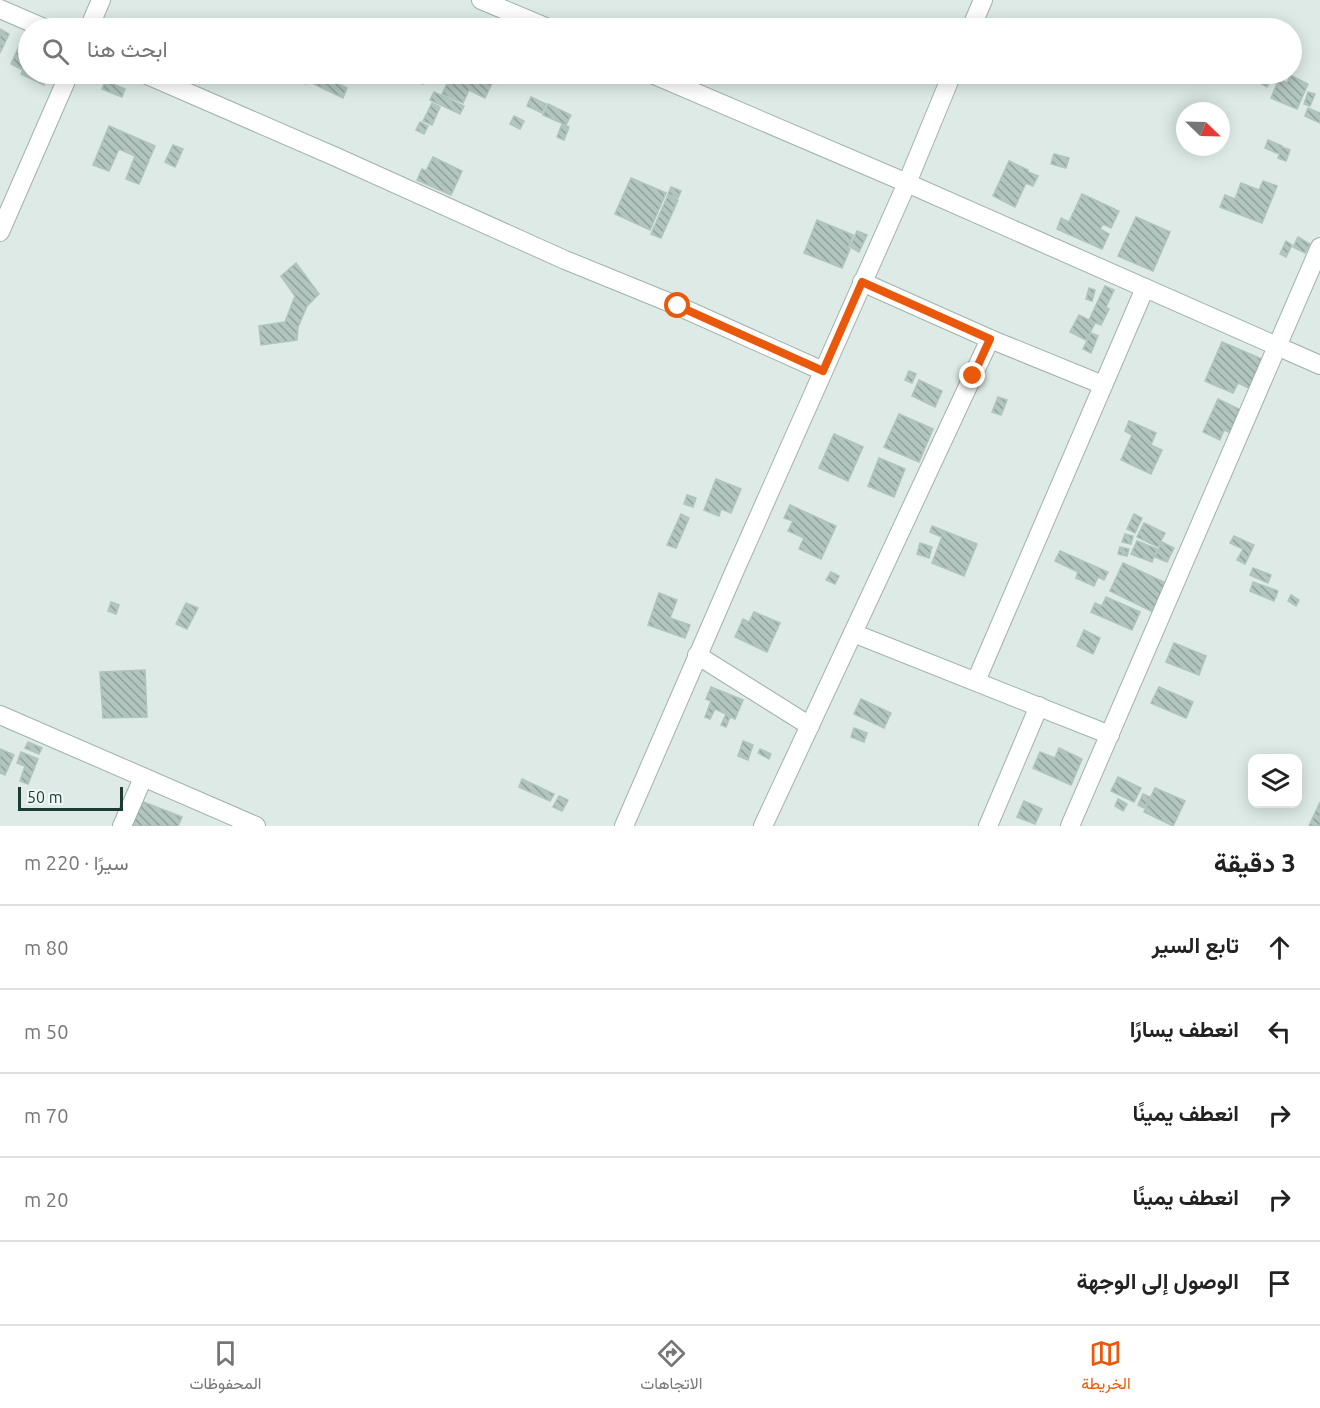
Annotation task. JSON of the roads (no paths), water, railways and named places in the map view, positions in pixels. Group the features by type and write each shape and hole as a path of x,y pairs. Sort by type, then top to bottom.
{"street":[{"path":"93,18 101,0"},
{"path":"481,0 524,18"},
{"path":"975,18 983,0"},
{"path":"0,9 21,18"},
{"path":"0,232 65,84"},
{"path":"168,84 565,260 678,306 823,371"},
{"path":"675,84 1320,365"},
{"path":"624,826 907,183 948,84"},
{"path":"1070,826 1320,248"},
{"path":"862,282 990,339 1103,385"},
{"path":"976,681 1145,288"},
{"path":"763,826 990,339"},
{"path":"853,633 1110,735"},
{"path":"697,656 810,726"},
{"path":"988,826 1039,706"},
{"path":"0,715 256,826"},
{"path":"122,826 144,778"}]}
